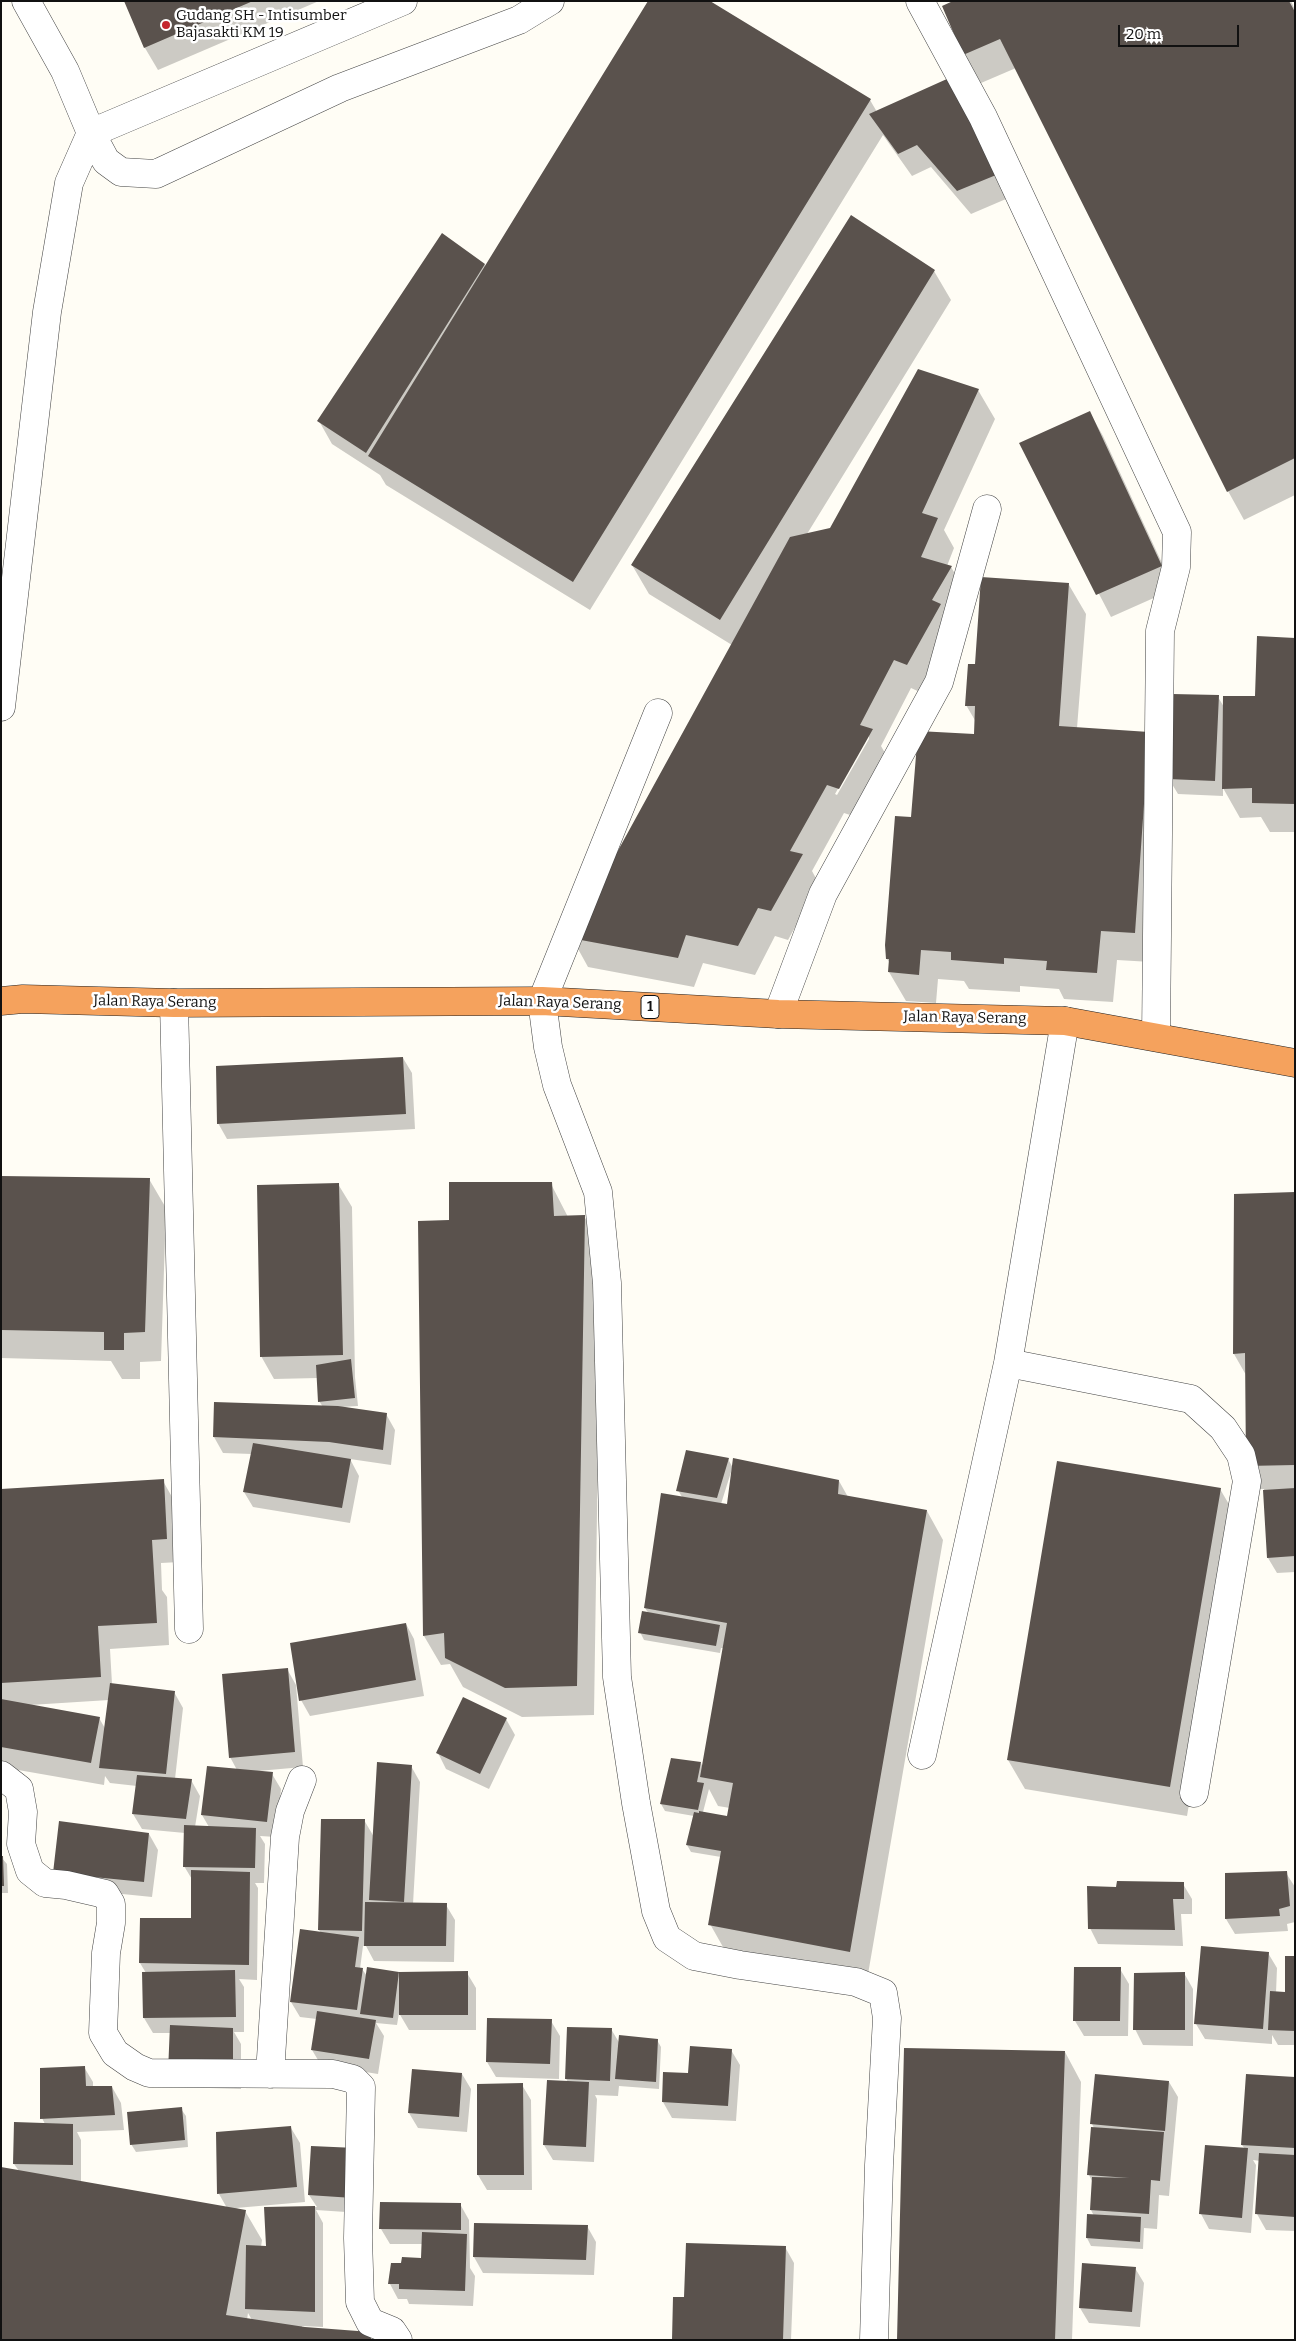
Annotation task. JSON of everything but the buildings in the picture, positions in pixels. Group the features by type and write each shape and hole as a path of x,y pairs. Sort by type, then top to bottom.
{"highway":[{"name":"Jalan Raya Serang","path":"1,1001 23,999 174,1003 542,1001 778,1014 1065,1021 1295,1063"}],"street":[{"path":"26,1 65,72 90,132 106,162 120,172 156,174 340,88 519,20 550,1"},
{"path":"1,707 47,312 69,182 90,132 402,1"},
{"path":"920,1 983,117 1177,532 1176,566 1160,631 1156,1037"},
{"path":"778,1014 823,894 939,682 987,509"},
{"path":"658,713 542,1001 548,1047 557,1086 598,1192 606,1283 617,1677 636,1803 656,1911 667,1938 694,1956 740,1965 856,1982 883,1993 887,2018 879,2165 874,2340"},
{"path":"174,1003 190,1629"},
{"path":"922,1755 1008,1363 1065,1021"},
{"path":"1008,1363 1190,1399 1223,1428 1241,1455 1247,1480 1194,1794"},
{"path":"1,1775 19,1789 23,1812 21,1844 30,1870 45,1883 66,1885 105,1894 111,1904 111,1923 106,1953 103,2033 115,2053 135,2068 149,2073 332,2074 353,2078 361,2088 358,2238 360,2302 370,2322 392,2331 398,2340"},
{"path":"270,2074 285,1837 290,1811 302,1780"}],"place":[{"name":"Gudang SH - Intisumber Bajasakti KM 19","path":"166,25"}]}
